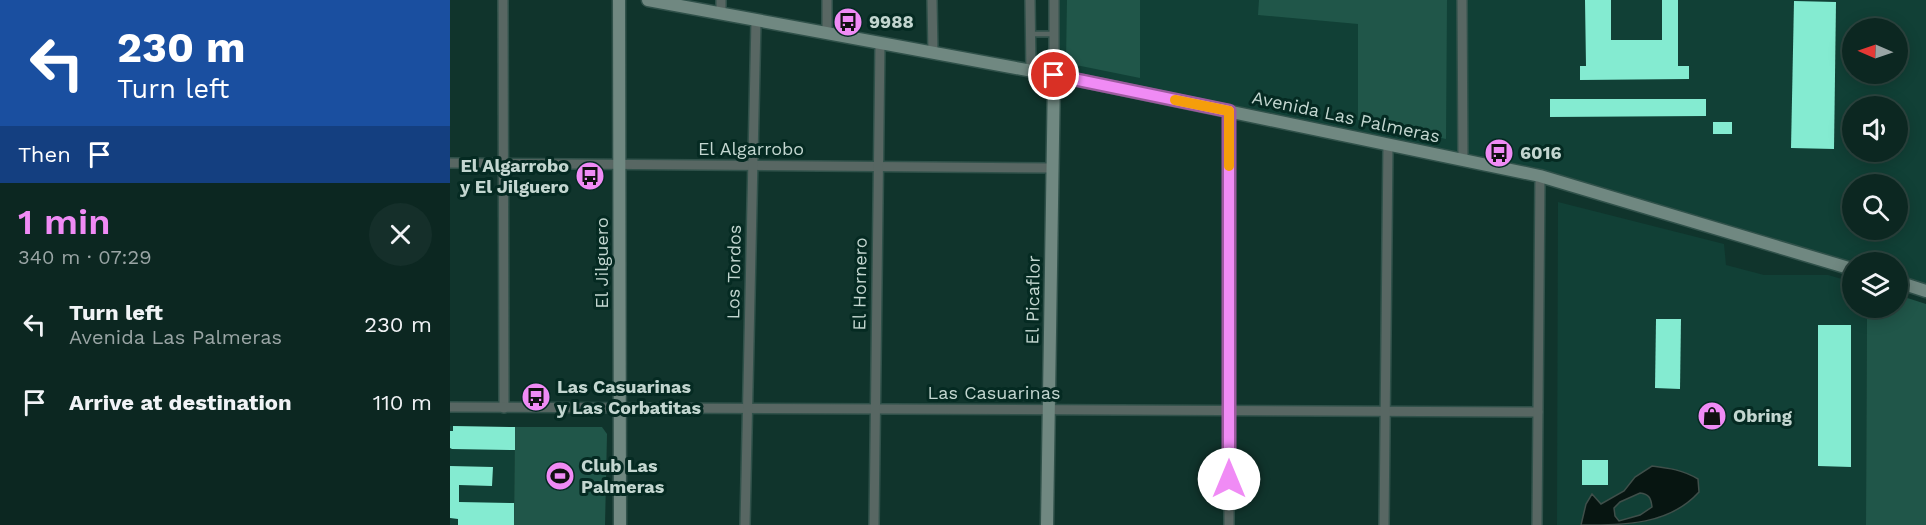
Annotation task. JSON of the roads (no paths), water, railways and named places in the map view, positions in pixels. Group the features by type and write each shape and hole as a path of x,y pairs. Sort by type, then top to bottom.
{"main road":[{"name":"El Jilguero","path":"620,0 620,525"},
{"name":"Avenida Las Palmeras","path":"648,0 1054,75 1540,176 1842,266"},
{"name":"El Picaflor","path":"1047,525 1054,75"},
{"path":"1908,285 1926,291"}],"street":[{"path":"503,0 504,408"},
{"path":"722,0 722,14"},
{"path":"827,0 827,33"},
{"path":"932,0 933,53"},
{"path":"1030,0 1031,71"},
{"path":"1054,0 1054,75"},
{"path":"1462,0 1463,160"},
{"name":"Los Tordos","path":"746,525 756,20"},
{"name":"El Hornero","path":"874,525 880,43"},
{"path":"1229,111 1229,525"},
{"path":"1384,525 1388,144"},
{"name":"El Algarrobo","path":"450,163 1053,168"},
{"path":"1537,525 1540,176"},
{"name":"Las Casuarinas","path":"450,407 1538,412"}],"lane":[{"path":"1030,34 1054,34"}],"place":[{"name":"9988","path":"848,22"},
{"name":"6016","path":"1499,153"},
{"name":"El Algarrobo y El Jilguero","path":"590,176"},
{"name":"Las Casuarinas y Las Corbatitas","path":"536,397"},
{"name":"Obring","path":"1712,416"},
{"name":"Club Las Palmeras","path":"560,476"}]}
